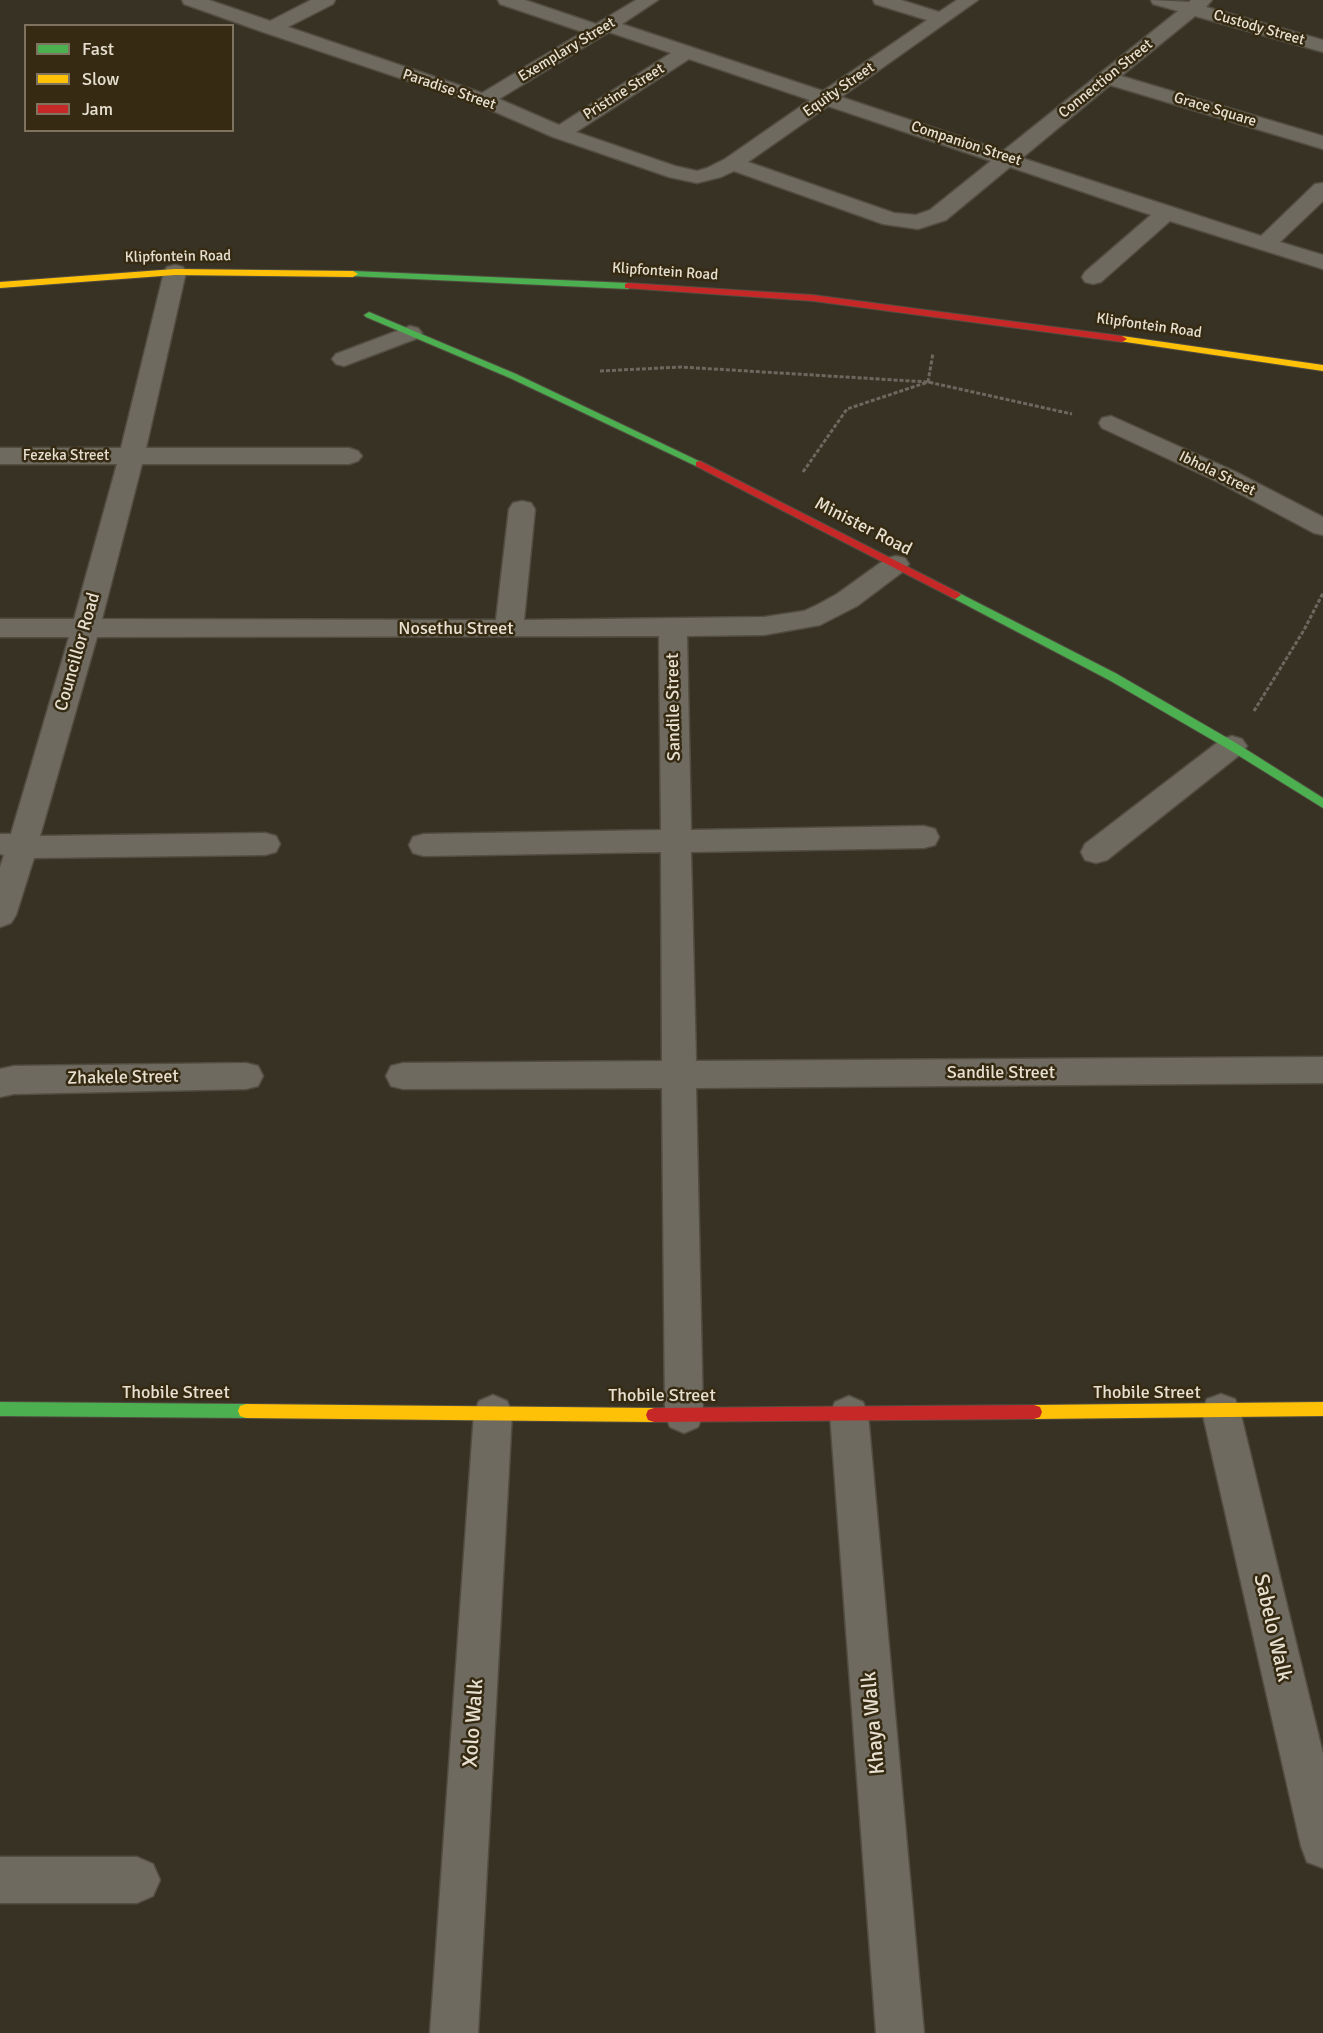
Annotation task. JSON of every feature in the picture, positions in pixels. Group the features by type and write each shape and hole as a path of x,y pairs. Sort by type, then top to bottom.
{"street":[{"name":"Paradise Street","path":"191,0 484,100 560,133 676,174 706,176"},
{"path":"270,28 326,0"},
{"name":"Companion Street","path":"507,0 687,52 1009,158 1166,213 1323,262"},
{"name":"Exemplary Street","path":"484,100 649,0"},
{"path":"882,0 942,18"},
{"name":"Equity Street","path":"706,176 732,163 828,99 969,0"},
{"name":"Custody Street","path":"1160,0 1197,5 1323,46"},
{"name":"Connection Street","path":"1009,158 1197,5"},
{"name":"Pristine Street","path":"560,133 687,52"},
{"name":"Grace Square","path":"1107,78 1323,143"},
{"path":"732,163 891,219 918,222 938,215 1009,158"},
{"path":"1265,244 1323,189"},
{"path":"1093,277 1166,213"},
{"name":"Klipfontein Road","path":"0,285 175,272 383,274 590,284 813,298 1323,368"},
{"name":"Councillor Road","path":"0,915 11,846 86,626 131,457 175,272"},
{"name":"Minister Road","path":"369,315 523,380 677,452 896,564 1113,677 1232,746 1323,804"},
{"path":"344,359 410,333"},
{"name":"Ibhola Street","path":"1111,423 1227,477 1323,527"},
{"name":"Fezeka Street","path":"0,456 131,457"},
{"path":"131,457 349,456"},
{"path":"509,629 522,509"},
{"name":"Nosethu Street","path":"0,628 86,626 509,629 765,626 810,619 847,600 896,564"},
{"name":"Sandile Street","path":"673,628 684,1415"},
{"path":"1096,852 1232,746"},
{"path":"424,845 924,837"},
{"path":"11,846 266,844"},
{"name":"Sandile Street","path":"403,1076 1323,1070"},
{"name":"Zhakele Street","path":"0,1083 14,1080 246,1076"},
{"name":"Thobile Street","path":"0,1409 684,1415 1323,1409"},
{"name":"Sabelo Walk","path":"1221,1410 1323,1846"},
{"name":"Xolo Walk","path":"454,2033 493,1413"},
{"name":"Khaya Walk","path":"849,1414 900,2033"},
{"path":"0,1880 137,1880"}],"path":[{"path":"594,372 681,367 928,382 1111,423"},
{"path":"775,502 795,483 848,409 928,382"},
{"path":"1232,746 1304,630 1323,593"}],"traffic: fast":[{"path":"353,274 628,286"},
{"path":"369,315 513,376 700,464"},
{"path":"955,595 1113,677 1232,746 1323,804"},
{"path":"0,1409 246,1411"}],"traffic: slow":[{"path":"0,285 175,272 353,274"},
{"path":"1122,339 1323,368"},
{"path":"1034,1412 1323,1409"},
{"path":"246,1411 654,1415"}],"traffic: jam":[{"path":"628,286 813,298 1122,339"},
{"path":"700,464 955,595"},
{"path":"654,1415 1034,1412"}]}
